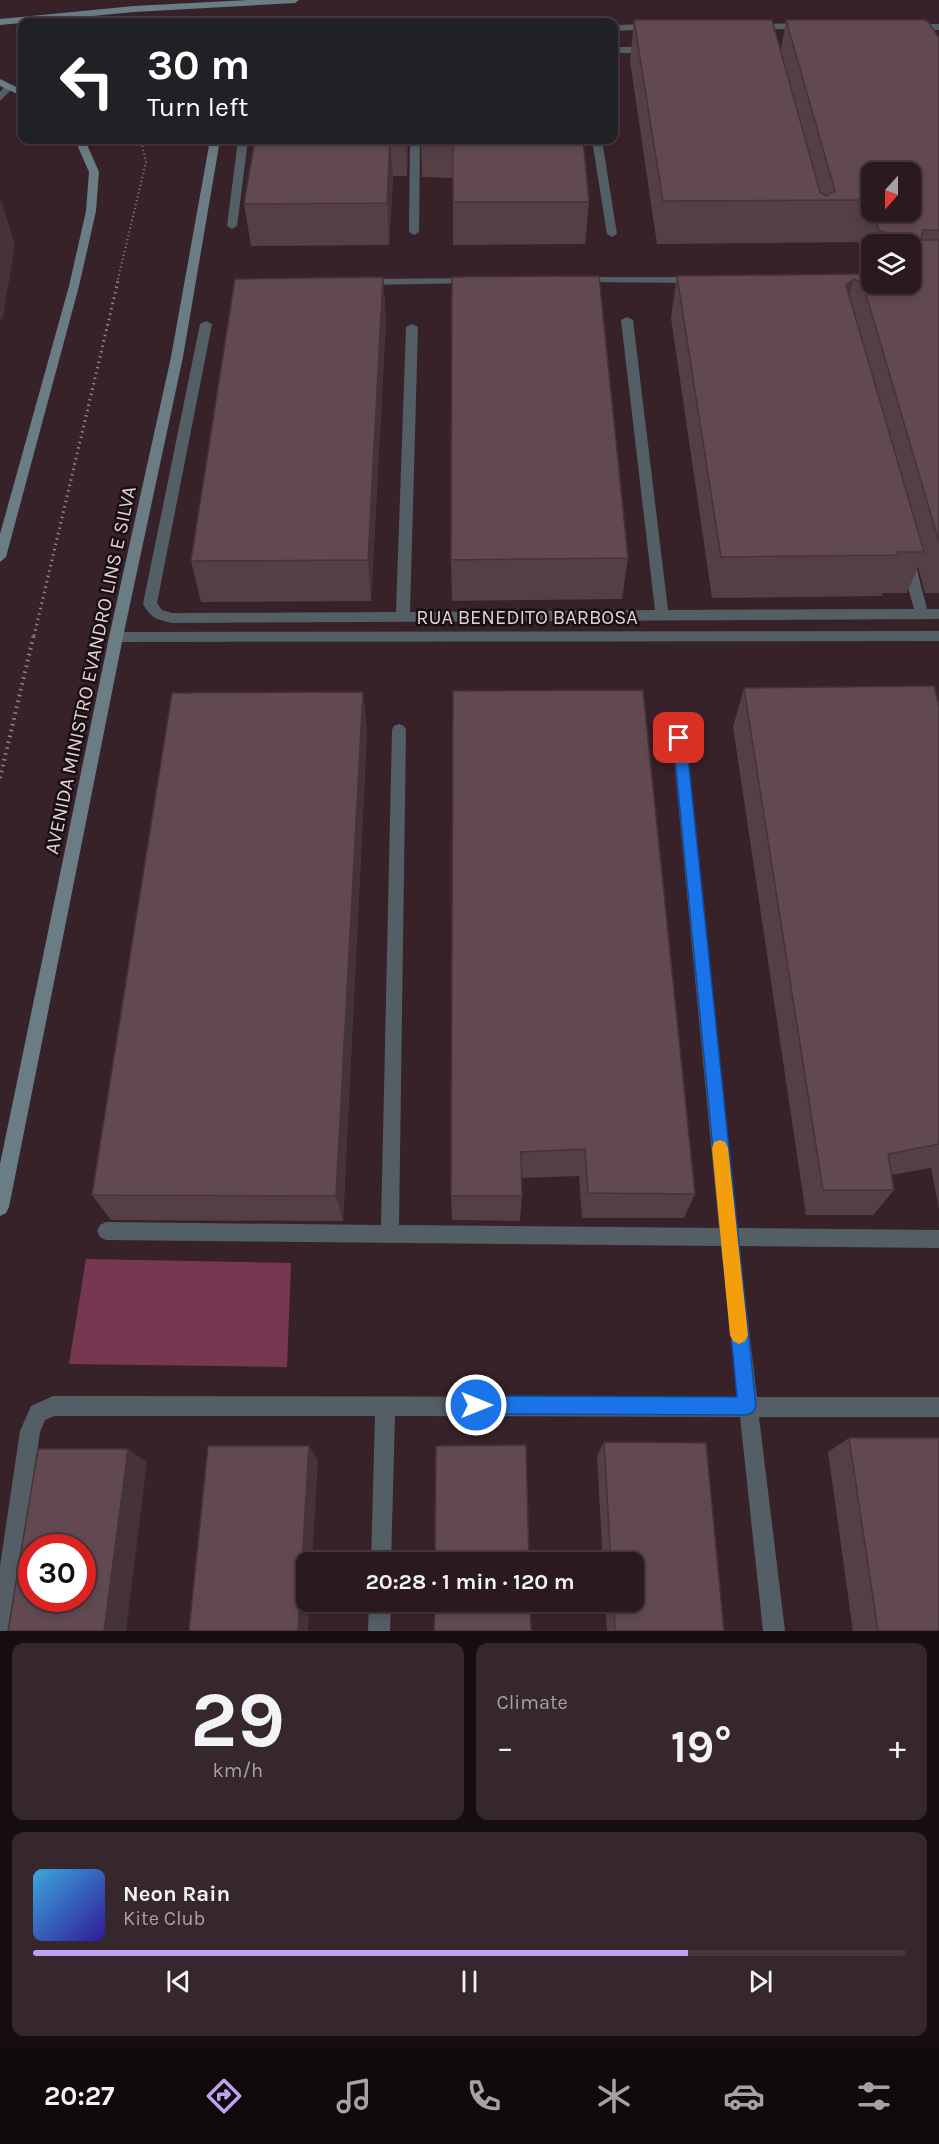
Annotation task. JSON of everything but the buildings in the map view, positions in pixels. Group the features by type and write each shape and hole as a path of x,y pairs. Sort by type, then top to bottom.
{"street":[{"path":"41,18 134,9 295,0"},
{"path":"0,22 18,20"},
{"path":"745,27 816,26"},
{"path":"618,28 661,27"},
{"path":"906,27 939,27"},
{"path":"618,50 661,50"},
{"path":"0,82 5,87 0,98"},
{"path":"0,557 74,286 91,211 94,172 82,144"},
{"name":"AVENIDA MINISTRO EVANDRO LINS E SILVA","path":"0,1207 116,637 177,357 214,144"},
{"path":"232,226 242,144"},
{"path":"414,232 416,144"},
{"path":"598,144 612,234"},
{"path":"574,280 705,279"},
{"path":"347,282 490,281"},
{"path":"627,320 662,615"},
{"path":"206,324 150,604 156,614 172,618 939,614"},
{"path":"403,616 412,327"},
{"path":"903,545 922,614"},
{"name":"RUA BENEDITO BARBOSA","path":"116,637 939,636"},
{"path":"390,1234 399,730"},
{"path":"679,738 729,1237 774,1631"},
{"path":"106,1231 939,1239"},
{"path":"381,1552 385,1405"},
{"path":"1,1631 30,1431 38,1413 53,1406 939,1407"},
{"path":"380,1612 380,1631"}],"path":[{"path":"0,777 146,162 142,144"}],"shaded area":[{"path":"86,1259 291,1263 287,1367 69,1364"}],"slow traffic":[{"path":"720,1148 739,1335"}],"route":[{"path":"476,1405 747,1406 679,738"}]}
